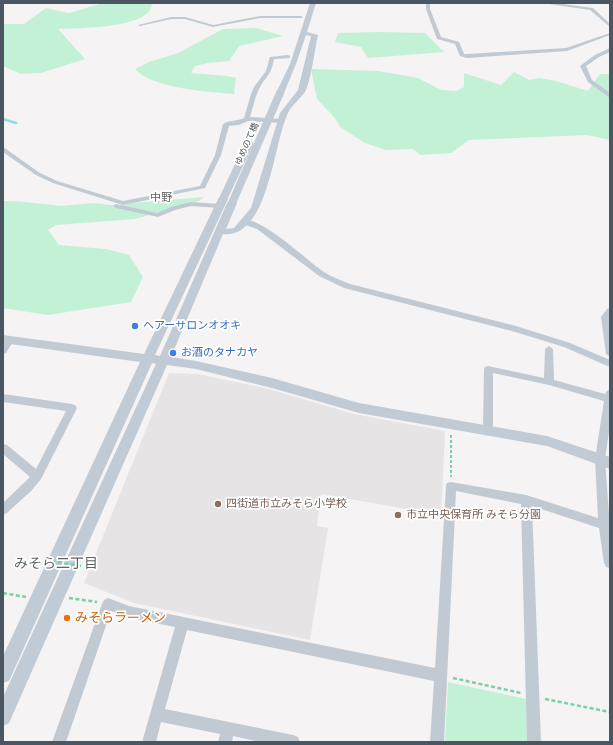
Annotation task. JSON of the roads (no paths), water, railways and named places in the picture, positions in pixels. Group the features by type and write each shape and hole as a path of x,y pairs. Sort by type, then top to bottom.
{"street":[{"path":"277,92 293,64 304,33 312,3"},
{"path":"428,3 428,9 439,38 457,43 462,55 467,56 567,49 582,44 595,37 610,34"},
{"path":"544,3 592,7 610,26"},
{"path":"140,25 178,17 213,26 260,17 302,14 277,92"},
{"path":"220,231 230,232 238,230 255,209 286,109 302,90 315,35 304,33"},
{"path":"610,50 583,66 590,81 610,96"},
{"path":"247,119 254,94 257,87 269,71 272,58 288,57"},
{"name":"ゆめのて橋","path":"225,203 277,92"},
{"path":"3,149 38,174 55,182 93,195 123,203 203,187 218,155 226,124 239,123 247,119 282,121"},
{"path":"93,195 94,200 101,203 158,215 173,208 191,204 225,203"},
{"path":"3,717 164,360 220,231 225,203"},
{"path":"3,675 148,358 225,203"},
{"path":"246,222 260,227 322,274 347,286 513,328 567,345 610,364"},
{"path":"610,311 604,316 610,354"},
{"path":"3,351 7,340 196,365 272,383 359,408 547,441 605,461"},
{"path":"549,349 549,382"},
{"path":"488,431 488,369 549,382 610,399"},
{"path":"610,393 605,461 610,563"},
{"path":"3,398 72,408 37,476 27,488 3,510"},
{"path":"3,448 37,476"},
{"path":"437,742 451,486 526,500 607,526"},
{"path":"526,500 534,742"},
{"path":"59,742 108,604 128,612 183,622 441,676"},
{"path":"149,742 183,622"},
{"path":"157,714 293,742"},
{"path":"225,742 228,728"}],"waterway":[{"path":"3,119 16,123"}],"place":[{"name":"ヘアーサロンオオキ","path":"135,326"},
{"name":"お酒のタナカヤ","path":"173,353"},
{"name":"四街道市立みそら小学校","path":"218,504"},
{"name":"市立中央保育所 みそら分園","path":"398,515"},
{"name":"みそらラーメン","path":"67,618"}],"district":[{"name":"中野","path":"161,198"},
{"name":"みそら二丁目","path":"56,564"}]}
